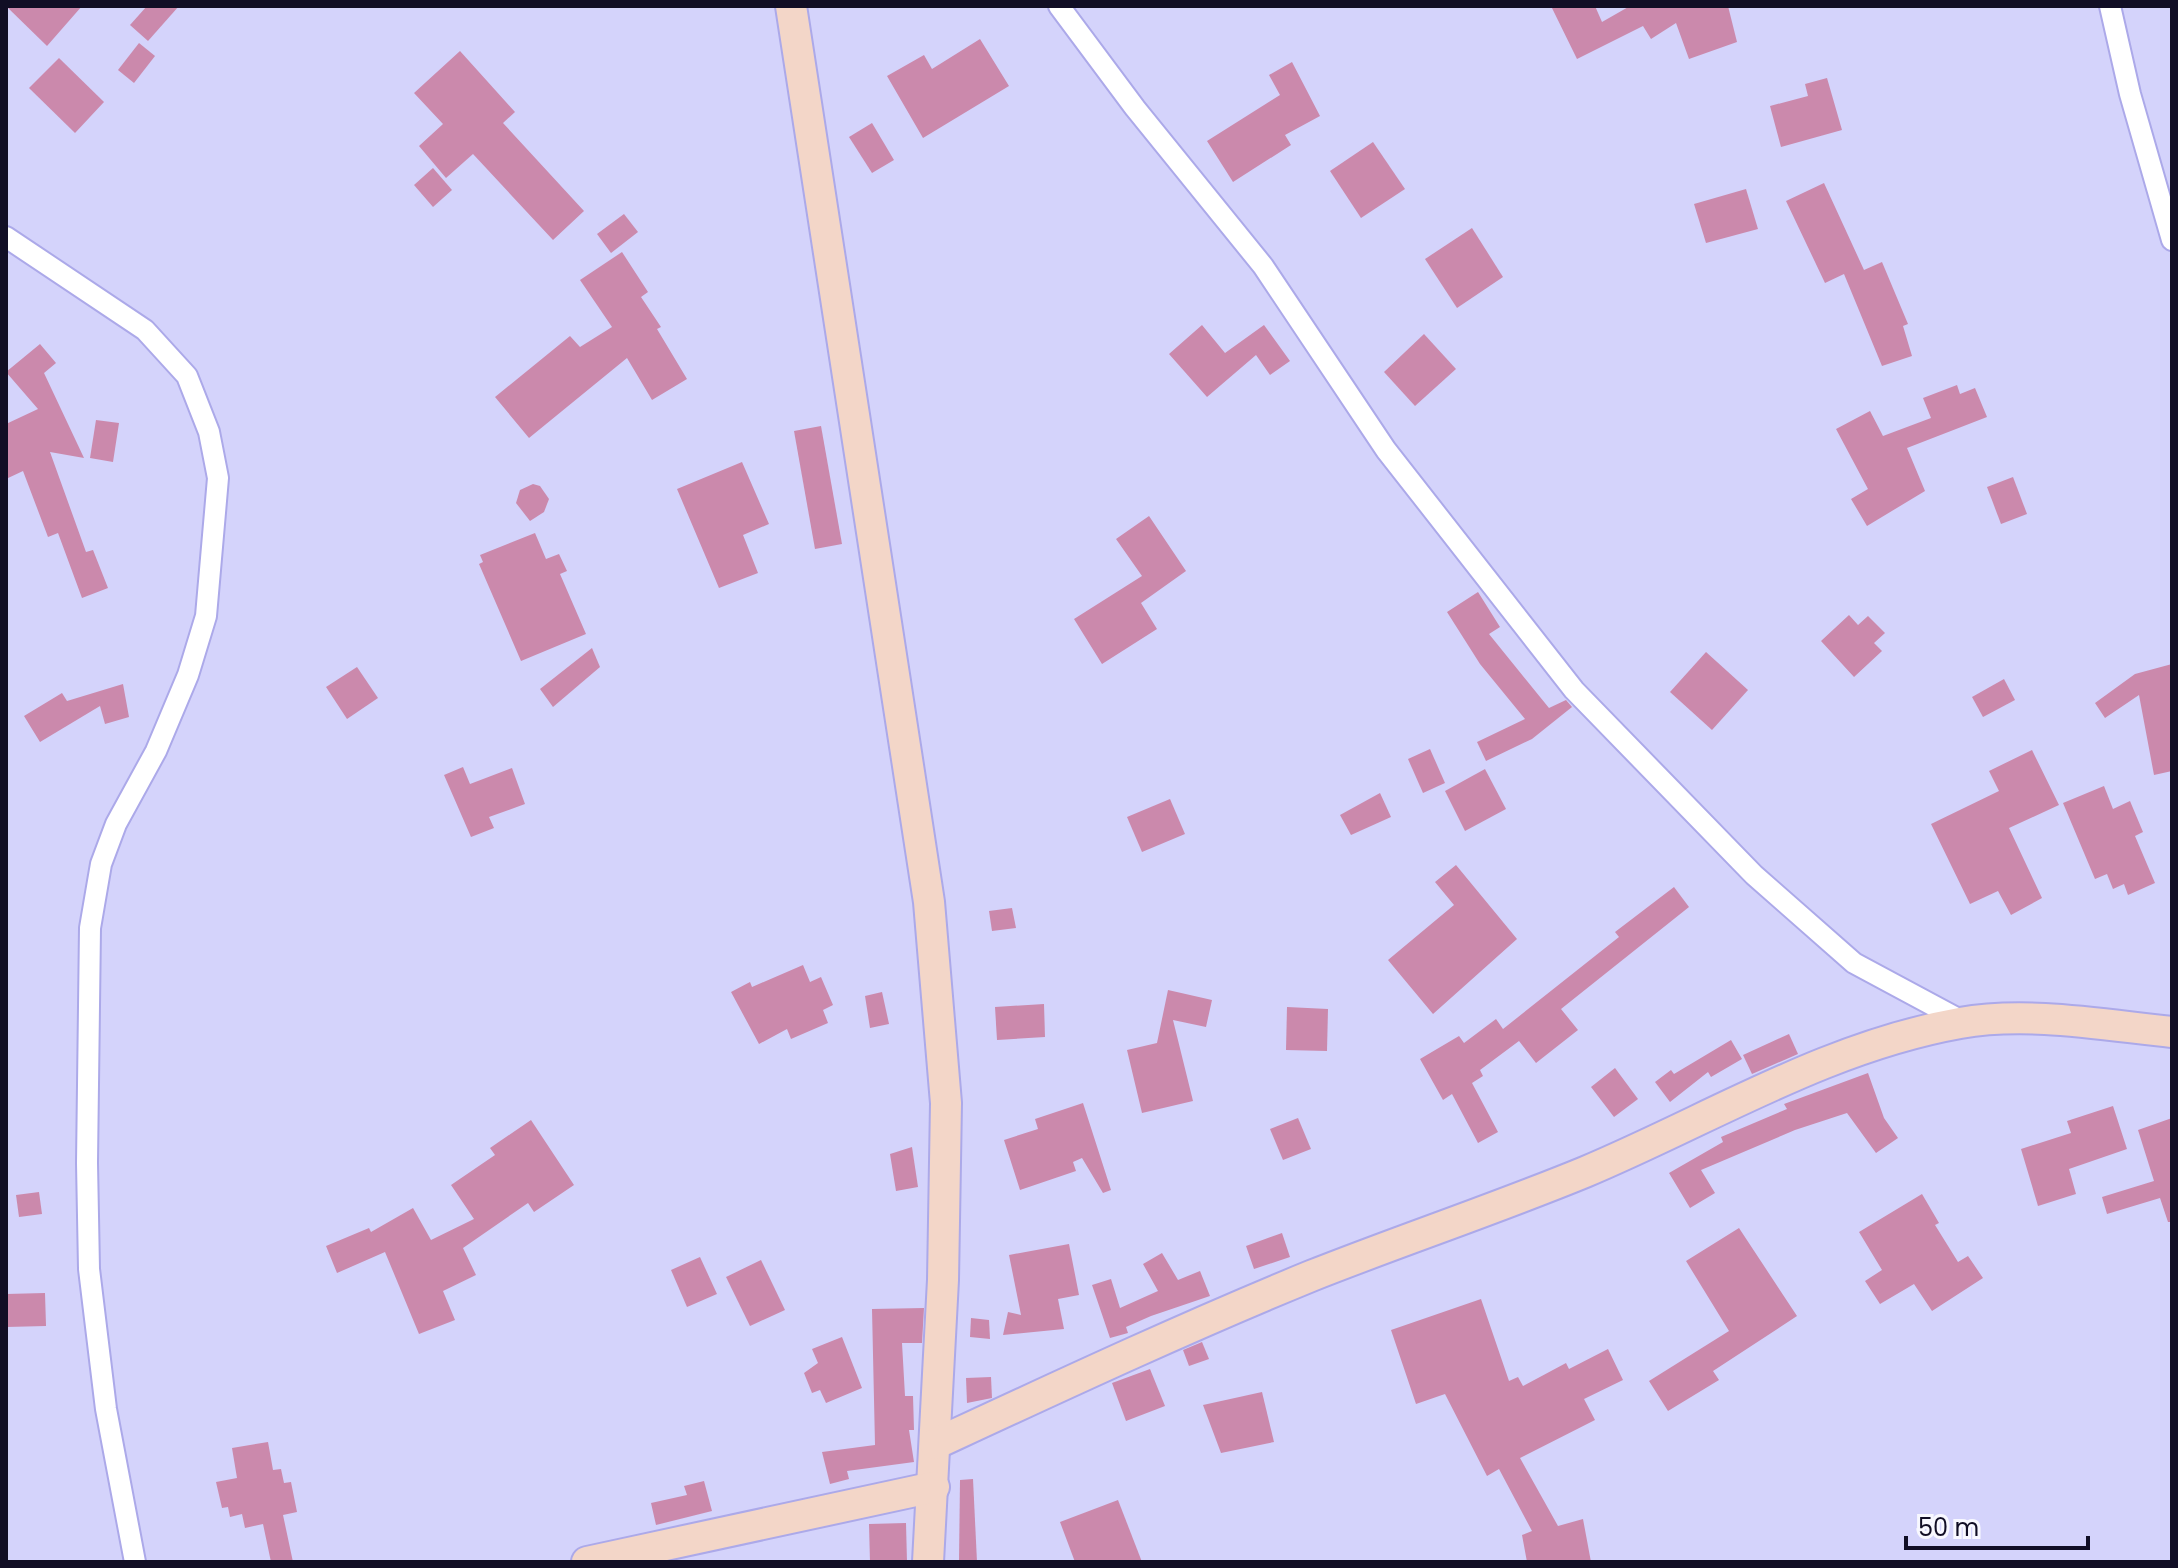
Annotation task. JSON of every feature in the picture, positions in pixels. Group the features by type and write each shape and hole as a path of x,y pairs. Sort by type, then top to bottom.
{"main road":[{"path":"791,6 929,902 946,1103 943,1280 928,1562"},
{"path":"935,1444 1311,1276 1587,1171 1721,1106 1884,1039 1964,1022 2043,1019 2172,1032"},
{"path":"587,1562 934,1487"}],"street":[{"path":"1059,6 1135,108 1263,266 1386,450 1574,690 1754,875 1854,963 1964,1022"},
{"path":"2110,6 2130,94 2172,240"},
{"path":"6,237 145,330 187,376 209,432 218,478 206,616 188,675 156,751 116,824 101,864 90,928 89,1269 106,1409 135,1562"}],"building":[{"path":"6,6 82,6 47,46"},
{"path":"147,6 179,6 148,41 130,25"},
{"path":"1551,6 1595,6 1602,22 1630,6 1728,6 1737,42 1689,59 1676,23 1651,39 1643,26 1577,59"},
{"path":"980,39 1009,86 923,138 887,76 924,55 932,69"},
{"path":"139,43 155,56 134,83 118,70"},
{"path":"460,51 515,112 503,123 584,211 553,240 473,154 446,178 419,146 443,124 414,93"},
{"path":"59,58 104,102 75,133 29,88"},
{"path":"1292,62 1320,116 1285,135 1291,145 1233,182 1207,141 1280,95 1269,75"},
{"path":"1827,78 1842,130 1781,147 1770,106 1808,96 1805,84"},
{"path":"872,123 894,160 872,173 849,137"},
{"path":"1373,142 1405,189 1361,218 1330,171"},
{"path":"433,168 452,190 433,207 414,185"},
{"path":"1824,183 1864,270 1882,262 1908,324 1903,326 1912,356 1882,366 1844,274 1825,283 1786,201"},
{"path":"1746,189 1758,229 1706,243 1694,204"},
{"path":"624,214 638,232 611,253 597,234"},
{"path":"1472,228 1503,277 1457,308 1425,259"},
{"path":"622,252 648,292 641,297 661,327 657,329 687,379 652,400 627,358 529,438 495,397 570,336 580,347 612,327 580,280"},
{"path":"1202,325 1225,353 1264,325 1290,361 1270,375 1256,355 1207,397 1169,354"},
{"path":"1424,334 1456,369 1415,406 1384,372"},
{"path":"40,344 56,363 44,373 84,458 50,452 86,552 93,550 108,588 82,598 58,533 48,537 23,471 6,479 6,424 38,409 6,372"},
{"path":"1957,385 1960,394 1975,388 1987,417 1907,448 1925,491 1867,526 1851,499 1868,489 1836,429 1870,411 1883,436 1931,418 1923,398"},
{"path":"96,420 119,423 113,462 90,458"},
{"path":"821,426 842,544 815,549 794,431"},
{"path":"742,462 769,524 743,535 758,573 719,588 677,489"},
{"path":"2013,477 2027,514 2001,524 1987,487"},
{"path":"533,484 540,486 549,499 544,512 530,521 516,503 520,490"},
{"path":"1149,516 1186,571 1141,603 1157,629 1102,664 1074,619 1142,576 1116,539"},
{"path":"535,533 546,559 559,554 567,571 560,574 586,634 521,661 479,564 483,562 480,555"},
{"path":"1478,592 1500,627 1489,634 1549,708 1566,700 1572,707 1532,739 1486,761 1477,742 1525,719 1480,664 1447,612"},
{"path":"1849,615 1858,625 1868,616 1885,633 1874,643 1882,651 1854,677 1821,641"},
{"path":"592,648 600,667 553,707 540,689"},
{"path":"1706,652 1748,690 1712,730 1670,692"},
{"path":"2172,664 2172,771 2154,775 2139,695 2105,718 2095,703 2135,674"},
{"path":"357,667 378,698 347,719 326,687"},
{"path":"2004,679 2015,700 1983,717 1972,697"},
{"path":"123,684 129,717 105,724 100,706 40,742 24,716 62,693 67,701"},
{"path":"1430,749 1445,783 1423,793 1408,759"},
{"path":"2032,750 2059,805 2009,828 2042,898 2011,915 1998,891 1970,904 1931,824 1999,791 1989,771"},
{"path":"463,767 470,784 512,768 525,804 489,817 494,828 471,837 444,775"},
{"path":"1485,769 1506,809 1465,831 1445,791"},
{"path":"2104,786 2113,809 2130,801 2143,832 2135,836 2155,883 2128,895 2124,884 2113,889 2107,874 2095,879 2063,803"},
{"path":"1380,793 1391,817 1351,835 1340,815"},
{"path":"1170,799 1185,834 1142,852 1127,817"},
{"path":"1456,865 1517,939 1433,1014 1388,960 1454,905 1435,882"},
{"path":"1674,887 1689,907 1561,1009 1578,1030 1536,1063 1519,1041 1480,1070 1483,1076 1472,1083 1498,1132 1478,1143 1452,1094 1443,1100 1420,1059 1459,1036 1464,1043 1496,1019 1503,1029 1619,937 1615,932"},
{"path":"1012,908 1016,928 992,931 989,911"},
{"path":"803,965 810,982 821,977 833,1005 823,1010 828,1023 791,1039 787,1029 759,1044 731,992 750,982 752,987"},
{"path":"1168,990 1212,1000 1206,1027 1173,1020 1193,1101 1142,1113 1127,1050 1157,1043"},
{"path":"882,992 889,1024 870,1028 865,996"},
{"path":"1044,1004 1045,1037 997,1040 995,1007"},
{"path":"1287,1007 1328,1009 1327,1051 1286,1050"},
{"path":"1789,1034 1798,1054 1752,1074 1743,1055"},
{"path":"1731,1040 1742,1059 1711,1077 1708,1072 1670,1102 1655,1082 1671,1070 1674,1074"},
{"path":"1615,1068 1638,1099 1614,1117 1591,1087"},
{"path":"1868,1073 1884,1118 1898,1138 1876,1153 1847,1113 1795,1130 1701,1170 1715,1193 1690,1208 1669,1173 1723,1142 1721,1137 1787,1109 1784,1104"},
{"path":"1083,1103 1111,1190 1103,1193 1082,1158 1073,1162 1076,1171 1020,1190 1004,1140 1038,1129 1035,1119"},
{"path":"2113,1106 2127,1149 2069,1169 2076,1194 2038,1206 2021,1149 2071,1133 2067,1121"},
{"path":"1298,1118 1311,1149 1283,1160 1270,1129"},
{"path":"2172,1118 2172,1222 2168,1222 2160,1198 2107,1214 2102,1197 2154,1181 2138,1130"},
{"path":"531,1120 574,1185 534,1212 528,1203 463,1248 476,1275 443,1291 455,1320 419,1334 385,1252 337,1273 326,1246 369,1228 371,1232 413,1208 431,1240 474,1219 451,1185 495,1155 490,1148"},
{"path":"912,1147 918,1187 896,1191 890,1154"},
{"path":"39,1192 42,1214 19,1217 16,1195"},
{"path":"1922,1194 1939,1223 1935,1225 1958,1262 1968,1256 1983,1278 1932,1311 1914,1284 1880,1304 1865,1281 1882,1270 1859,1232"},
{"path":"1739,1228 1797,1316 1713,1371 1719,1380 1668,1411 1649,1381 1729,1331 1686,1261"},
{"path":"1282,1233 1290,1257 1254,1269 1246,1246"},
{"path":"1069,1244 1079,1295 1058,1299 1064,1329 1003,1335 1008,1312 1021,1315 1009,1255"},
{"path":"1162,1253 1178,1280 1200,1271 1210,1296 1151,1316 1126,1327 1128,1333 1110,1338 1092,1285 1111,1279 1120,1308 1158,1291 1143,1264"},
{"path":"700,1257 717,1294 687,1307 671,1270"},
{"path":"761,1260 785,1310 750,1326 726,1277"},
{"path":"45,1293 46,1326 6,1327 6,1294"},
{"path":"1481,1299 1509,1381 1518,1377 1523,1386 1566,1363 1569,1369 1608,1349 1623,1380 1584,1399 1595,1420 1520,1458 1558,1526 1583,1519 1591,1562 1527,1562 1522,1535 1532,1531 1499,1469 1487,1476 1445,1394 1416,1404 1391,1330"},
{"path":"924,1308 922,1343 902,1343 905,1396 913,1396 914,1430 909,1430 914,1462 847,1471 849,1479 830,1484 822,1452 875,1445 872,1309"},
{"path":"971,1318 989,1320 990,1339 970,1337"},
{"path":"842,1337 862,1388 826,1403 820,1390 812,1393 804,1373 818,1363 812,1349"},
{"path":"1202,1342 1209,1359 1189,1366 1183,1350"},
{"path":"1150,1369 1165,1406 1126,1421 1112,1383"},
{"path":"991,1377 992,1398 967,1403 966,1378"},
{"path":"1262,1392 1274,1442 1221,1453 1203,1405"},
{"path":"268,1442 273,1470 281,1469 284,1483 291,1482 297,1512 283,1515 293,1562 271,1562 263,1524 245,1528 242,1514 230,1517 228,1507 222,1508 216,1482 237,1478 232,1448"},
{"path":"973,1479 977,1562 959,1562 960,1480"},
{"path":"704,1481 712,1511 656,1525 651,1503 687,1495 684,1486"},
{"path":"1118,1500 1142,1562 1075,1562 1060,1522"},
{"path":"906,1523 907,1562 870,1562 869,1524"}]}
